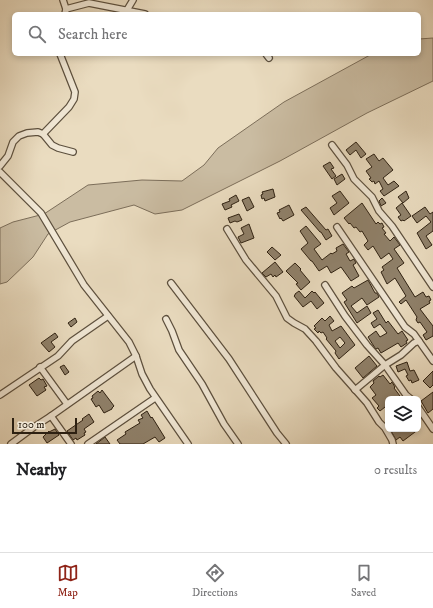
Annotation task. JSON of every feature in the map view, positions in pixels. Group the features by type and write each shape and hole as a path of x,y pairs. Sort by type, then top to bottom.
{"street":[{"path":"63,0 65,11 89,3 136,12"},
{"path":"127,10 133,0"},
{"path":"42,134 69,107 74,98 75,92 61,56"},
{"path":"0,166 8,156 13,142 19,136 27,133 38,132 42,134 52,145 73,152"},
{"path":"332,145 348,165 354,179 372,197 379,210 392,226 433,287"},
{"path":"0,172 41,213 84,285 129,342 136,356 142,374 155,398 188,444"},
{"path":"337,227 405,327 411,331 433,361"},
{"path":"228,229 246,260 276,296 287,318 305,329 316,341 373,411 393,444"},
{"path":"171,283 229,359 277,433 286,444"},
{"path":"325,285 345,316 367,345 385,365 407,396"},
{"path":"0,395 58,356 72,341 108,316"},
{"path":"166,319 179,350 202,384 224,424 238,444"},
{"path":"356,390 385,365 401,355 414,343 419,341"},
{"path":"11,444 136,356"},
{"path":"40,367 67,404"},
{"path":"88,444 155,398"},
{"path":"421,411 433,429"},
{"path":"51,416 71,444"}],"shaded area":[{"path":"433,38 433,81 367,113 280,161 182,210 155,214 134,205 70,222 48,234 33,257 7,282 0,284 0,228 13,222 44,214 88,185 142,180 182,181 204,165 218,148 284,102 368,56 421,56 421,39"}],"building":[{"path":"356,142 366,154 361,158 356,150 350,155 346,150"},
{"path":"374,154 379,161 383,158 393,170 383,178 388,185 394,181 399,186 384,196 380,191 383,189 379,181 375,184 374,181 372,182 366,171 372,167 366,159"},
{"path":"330,162 334,168 331,169 336,176 332,179 323,166"},
{"path":"342,174 345,179 337,185 334,179"},
{"path":"273,189 275,197 265,201 264,198 262,199 262,192"},
{"path":"340,191 349,203 334,215 330,208 337,203 332,196"},
{"path":"406,191 409,198 403,203 398,197"},
{"path":"236,195 239,201 231,205 232,207 225,210 222,204 230,201 229,199"},
{"path":"249,197 254,207 247,211 242,200"},
{"path":"382,198 386,203 381,206 379,201"},
{"path":"362,203 376,224 378,222 380,224 382,223 384,227 382,228 386,233 384,234 390,241 394,237 400,245 394,249 404,263 397,268 415,297 423,292 426,297 429,296 431,300 429,301 430,303 420,309 433,326 433,336 426,340 423,335 427,332 420,322 418,323 416,320 417,317 406,300 401,304 399,302 406,296 395,278 387,284 381,272 384,270 382,267 393,259 389,253 381,259 373,246 368,250 364,245 368,241 362,231 360,232 356,227 354,228 344,218"},
{"path":"402,203 411,216 404,221 401,221 398,217 401,215 396,208"},
{"path":"289,205 294,215 283,221 277,213 280,212 279,210"},
{"path":"306,207 326,230 328,229 332,236 326,240 321,232 301,210"},
{"path":"425,207 430,214 433,212 433,231 426,236 432,245 426,249 417,233 431,222 426,216 417,223 412,216"},
{"path":"239,214 242,220 230,223 228,218"},
{"path":"249,224 254,238 241,243 238,237 244,234 241,228"},
{"path":"306,226 321,244 314,249 322,260 331,253 332,254 337,251 336,248 343,244 349,252 346,254 350,261 354,259 356,263 353,265 359,276 351,281 341,267 331,273 327,266 319,271 301,249 308,243 300,231"},
{"path":"272,247 281,255 275,260 267,252"},
{"path":"275,262 283,272 276,277 275,275 273,277 271,274 266,277 262,273"},
{"path":"295,263 310,282 301,290 296,284 298,283 286,271"},
{"path":"368,280 379,297 367,305 362,298 351,306 357,313 367,306 371,313 357,323 344,302 347,300 342,293 352,286 354,288"},
{"path":"299,291 305,298 312,291 314,293 315,292 324,303 317,309 311,301 303,307 294,296"},
{"path":"378,310 386,323 388,321 398,334 402,331 408,340 406,341 407,343 401,347 398,343 381,353 378,348 375,348 368,337 376,331 380,337 387,333 380,324 374,328 371,323 377,319 373,313"},
{"path":"330,316 334,321 329,325 332,331 341,326 355,345 339,359 335,353 336,351 326,339 327,338 323,332 321,333 319,331 318,333 314,329 316,328 314,326 322,318 325,321","holes":["340,337 345,343 340,348 335,341"]},
{"path":"75,318 77,322 71,327 68,323"},
{"path":"55,333 58,337 51,342 55,347 49,352 41,343"},
{"path":"369,356 377,366 363,378 355,368"},
{"path":"407,362 410,371 414,370 419,380 412,383 411,380 409,381 406,376 408,375 405,369 398,372 396,366"},
{"path":"64,365 69,372 65,375 60,367"},
{"path":"433,371 433,385 430,388 423,381"},
{"path":"383,375 390,384 392,382 395,387 394,388 400,396 385,396 385,407 380,411 377,408 379,406 372,398 376,395 370,387 374,383 373,381 379,376 380,377"},
{"path":"39,378 41,380 43,379 47,386 44,387 46,390 37,396 29,385"},
{"path":"102,390 114,406 112,409 104,413 99,405 96,407 91,399 93,398 92,396 98,391 100,393"},
{"path":"433,392 433,409 428,413 421,401"},
{"path":"147,411 165,438 159,442 155,437 143,444 120,444 117,440 126,434 125,432 140,423 138,420 143,418 141,415"},
{"path":"89,414 94,422 84,429 86,432 84,433 85,435 77,440 76,438 73,440 67,431"},
{"path":"55,429 59,435 47,443 43,437 49,431"},
{"path":"392,432 415,432 403,441 400,437 396,440"},
{"path":"105,437 110,444 96,444"}]}
